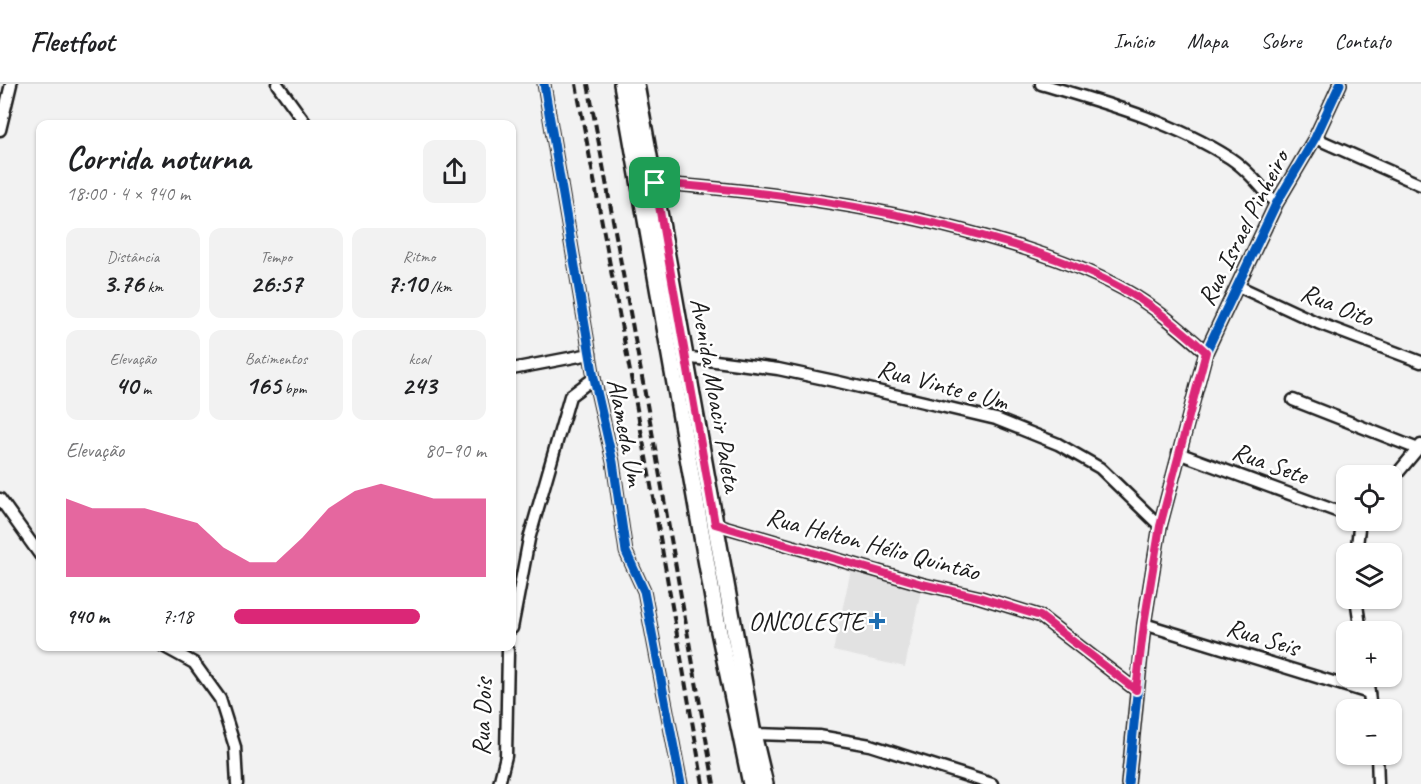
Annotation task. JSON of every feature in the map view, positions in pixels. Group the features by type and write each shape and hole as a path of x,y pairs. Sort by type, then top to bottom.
{"main road":[{"name":"Avenida Moacir Paleta","path":"622,84 718,627 751,784"},
{"name":"Avenida Moacir Paleta","path":"636,84 753,734 765,784"}],"street":[{"path":"0,130 11,84"},
{"path":"277,84 303,120"},
{"name":"Alameda Um","path":"544,84 594,378 613,462 626,552 644,591 681,784"},
{"path":"1041,84 1132,113 1193,138 1231,159 1257,181 1276,204"},
{"name":"Rua Israel Pinheiro","path":"1128,784 1144,624 1160,526 1206,352 1276,204 1315,138 1340,84"},
{"path":"1315,138 1421,185"},
{"path":"655,183 818,200 952,227 1046,255 1123,289 1170,319 1206,352"},
{"name":"Rua Oito","path":"1238,286 1318,323 1421,362"},
{"path":"516,368 590,354"},
{"name":"Rua Vinte e Um","path":"684,357 788,371 996,420 1058,444 1100,468 1160,526"},
{"path":"516,607 529,539 570,396 594,378"},
{"path":"1293,400 1420,447 1402,468"},
{"name":"Rua Sete","path":"1178,453 1336,511"},
{"path":"0,499 36,549"},
{"name":"Rua Helton Hélio Quintão","path":"715,524 1040,616 1136,690"},
{"name":"Rua Seis","path":"1144,624 1369,693"},
{"path":"173,651 194,663 220,699 235,747 237,784"},
{"name":"Rua Dois","path":"499,784 506,756 508,651"},
{"path":"1368,687 1370,699"},
{"path":"753,734 819,736 870,745 992,784"},
{"path":"1377,765 1378,784"}],"shaded area":[{"name":"ONCOLESTE","path":"851,570 921,590 905,667 833,651"}],"railway":[{"path":"576,84 646,457 703,784"},
{"path":"588,84 714,784"}],"cycle path":[{"path":"544,84 594,378 613,462 626,552 644,591 681,784"},
{"path":"1128,784 1144,624 1160,526 1206,352 1276,204 1315,138 1340,84"}],"place":[{"name":"ONCOLESTE","path":"877,621"}],"route":[{"path":"655,183 818,200 952,227 1046,255 1123,289 1170,319 1206,352 1160,526 1136,690 1040,616 715,524 655,183"}]}
